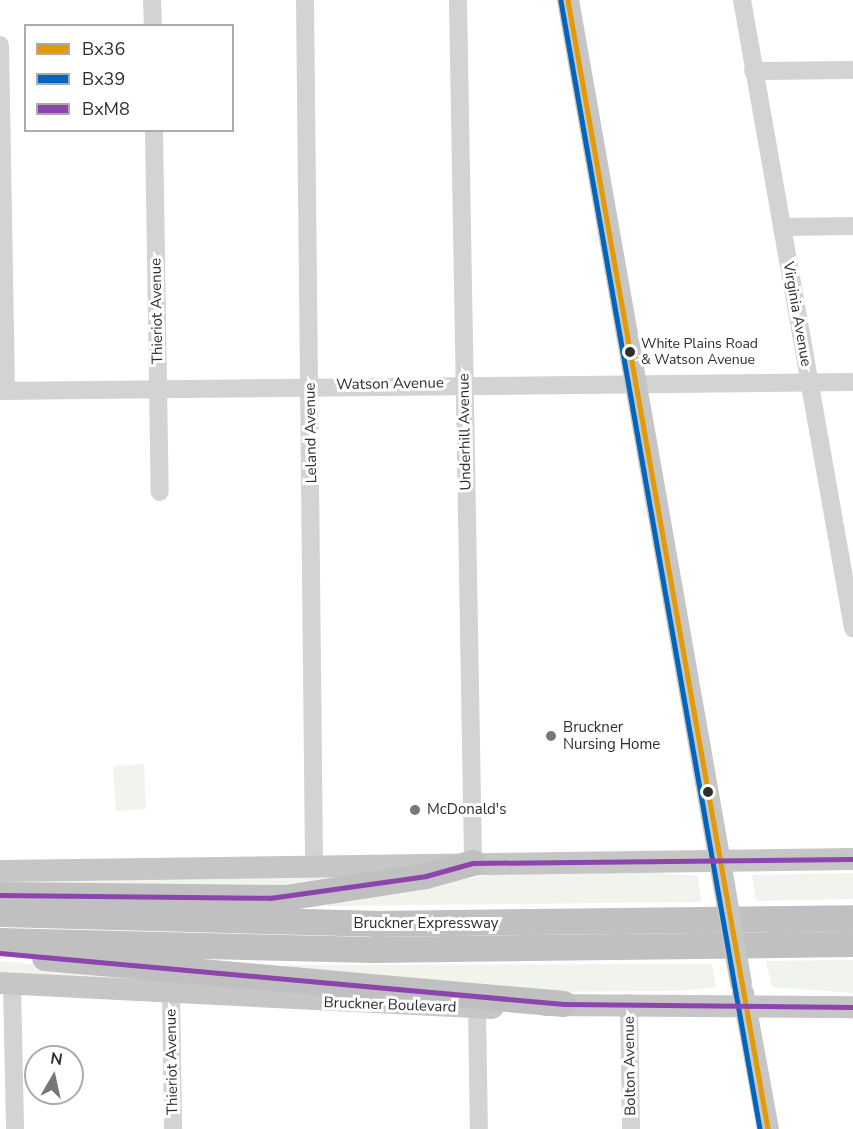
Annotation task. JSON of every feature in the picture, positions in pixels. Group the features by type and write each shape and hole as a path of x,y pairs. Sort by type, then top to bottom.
{"highway":[{"path":"0,895 286,898 426,876 473,863"},
{"name":"Bruckner Expressway","path":"0,914 398,924 853,918"},
{"name":"Bruckner Expressway","path":"0,941 372,950 853,944"},
{"path":"0,953 564,1004"}],"main road":[{"path":"568,0 768,1129"},
{"path":"0,871 473,863 722,874 853,859"},
{"name":"Bruckner Boulevard","path":"6,984 171,995 477,1008 630,1003 853,1007"}],"street":[{"path":"152,0 153,24"},
{"name":"Leland Avenue","path":"305,0 311,384 314,866"},
{"name":"Underhill Avenue","path":"458,0 473,863"},
{"name":"Virginia Avenue","path":"742,0 810,383 845,540 853,628"},
{"path":"0,45 3,391"},
{"path":"753,71 853,70"},
{"name":"Thieriot Avenue","path":"154,132 160,492"},
{"path":"782,227 853,226"},
{"name":"Watson Avenue","path":"3,391 311,384 853,382"},
{"path":"6,984 15,1129"},
{"name":"Thieriot Avenue","path":"171,995 173,1129"},
{"name":"Bolton Avenue","path":"630,1003 631,1129"},
{"path":"477,1008 479,1129"}],"shaded area":[{"path":"144,764 146,809 116,811 113,766"},
{"path":"620,870 698,876 701,902 328,906 328,901 490,875"},
{"path":"353,872 353,880 269,894 0,889 0,879"},
{"path":"853,873 853,899 756,901 752,875"},
{"path":"853,960 853,993 772,987 766,961"},
{"path":"0,961 350,993 0,975"},
{"path":"712,964 716,987 682,991 480,992 284,971 286,965"}],"transit line":[{"name":"Bx36","path":"568,0 768,1129"},
{"name":"Bx39","path":"561,1 760,1129"},
{"name":"BxM8","path":"0,895 270,898 426,876 473,863 853,859"},
{"name":"BxM8","path":"0,953 564,1004 853,1007"}],"place":[{"name":"White Plains Road & Watson Avenue","path":"630,352"},
{"name":"Bruckner Nursing Home","path":"551,736"},
{"name":"McDonald's","path":"415,810"}]}
